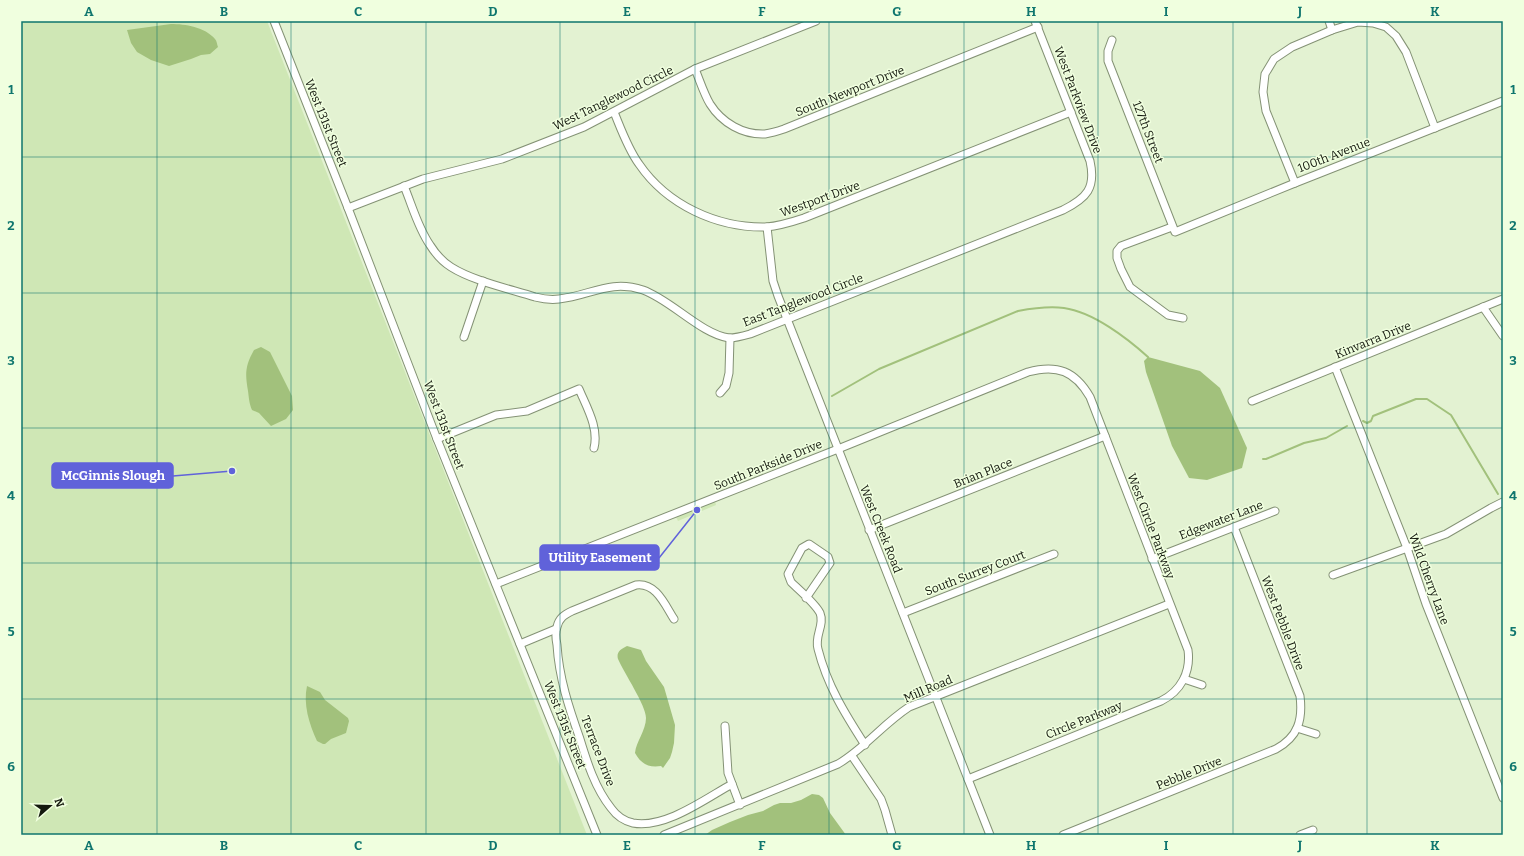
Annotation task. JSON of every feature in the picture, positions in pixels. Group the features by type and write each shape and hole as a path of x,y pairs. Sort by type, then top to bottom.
{"street":[{"name":"West 131st Street","path":"274,21 437,438 597,835"},
{"name":"West Tanglewood Circle","path":"348,208 423,179 502,159 584,127 695,70 816,21"},
{"path":"1328,21 1332,30"},
{"path":"1295,183 1266,111 1263,92 1265,74 1274,59 1292,47 1332,30 1358,22 1372,22 1386,27 1396,36 1406,52 1435,128"},
{"name":"South Newport Drive","path":"695,70 709,103 718,115 731,125 746,132 766,134 784,130 1036,24"},
{"name":"West Parkview Drive","path":"1036,24 1090,161 1092,171 1090,189"},
{"name":"127th Street","path":"1112,40 1108,51 1108,61 1174,229"},
{"name":"100th Avenue","path":"1183,318 1168,315 1134,291 1127,282 1117,258 1117,251 1122,246 1174,229 1295,183 1503,101"},
{"name":"Westport Drive","path":"614,112 630,150 639,164 649,177 682,205 701,215 720,221 767,227 804,218 1071,112"},
{"name":"East Tanglewood Circle","path":"404,186 423,232 437,254 450,267 483,281 535,298 547,300 571,297 603,287 617,286 642,290 657,297 708,330 719,336 730,338 750,334 1063,210 1074,204 1090,189"},
{"name":"West Creek Road","path":"767,227 773,281 869,530 990,835"},
{"path":"464,337 483,281"},
{"name":"Kinvarra Drive","path":"1252,401 1503,300"},
{"path":"1483,307 1503,336"},
{"path":"720,393 726,386 729,373 730,338"},
{"name":"Wild Cherry Lane","path":"1335,367 1407,548 1426,604 1503,798"},
{"name":"South Parkside Drive","path":"496,584 1028,372 1048,368 1066,372 1081,383"},
{"name":"West Circle Parkway","path":"1081,383 1090,397 1188,650 1189,659 1184,679"},
{"path":"437,438 496,415 526,410 579,389 596,431 594,448"},
{"name":"Brian Place","path":"869,530 1105,436"},
{"path":"1333,575 1446,534 1503,502"},
{"name":"Edgewater Lane","path":"1152,559 1275,511"},
{"name":"West Pebble Drive","path":"1234,527 1300,696 1302,707 1297,728"},
{"path":"806,598 830,563 828,557 809,544 802,548 788,574 790,582 806,598 817,609 820,614 822,624 816,640 828,683 841,708 865,745"},
{"name":"South Surrey Court","path":"903,613 1054,554"},
{"path":"520,644 556,629 564,614 642,584 648,586 661,598 674,620"},
{"name":"Mill Road","path":"664,835 838,764 852,756 884,725 909,707 1169,604"},
{"name":"Terrace Drive","path":"556,629 558,663 566,698 593,776 605,799 616,814 633,823 654,822 680,813 732,784"},
{"path":"1184,679 1202,685"},
{"name":"Circle Parkway","path":"968,779 1161,701 1171,696 1178,689 1184,679"},
{"path":"725,726 728,773 740,805"},
{"path":"1297,728 1316,734"},
{"name":"Pebble Drive","path":"1063,835 1276,749 1286,744 1297,728"},
{"path":"852,756 880,799 885,810 892,835"},
{"path":"1300,835 1314,830"}],"shaded area":[{"path":"21,21 267,21 587,835 21,835"},
{"path":"171,24 200,29 211,35 216,40 218,47 210,54 201,55 169,66 151,60 137,52 131,43 127,30"},
{"path":"261,347 270,352 292,396 293,410 286,419 271,426 259,413 252,410 247,385 246,370 249,361 254,350"},
{"path":"1148,357 1200,371 1220,388 1247,448 1242,468 1207,480 1189,478 1172,446 1146,372 1144,361"},
{"path":"715,501 716,505 678,521 676,517"},
{"path":"627,646 641,650 646,661 664,687 675,725 672,752 663,768 661,766 649,766 640,760 635,753 646,718 639,697 618,659 618,653"},
{"path":"307,686 320,692 325,700 348,718 349,721 346,733 331,739 325,744 317,741 306,707"},
{"path":"812,794 819,795 823,798 830,813 846,835 705,835 712,830 730,822 763,811 774,805 780,803 791,803"}],"waterway":[{"path":"832,396 879,369 1018,311 1035,308 1052,307 1075,310 1098,320 1120,334 1148,357"},
{"path":"1363,421 1367,423 1371,421 1373,416 1416,399 1427,399 1451,415 1498,494"},
{"path":"1263,459 1304,443 1326,438 1347,426"}],"place":[{"name":"McGinnis Slough","path":"232,471"},
{"name":"Utility Easement","path":"697,510"}]}
